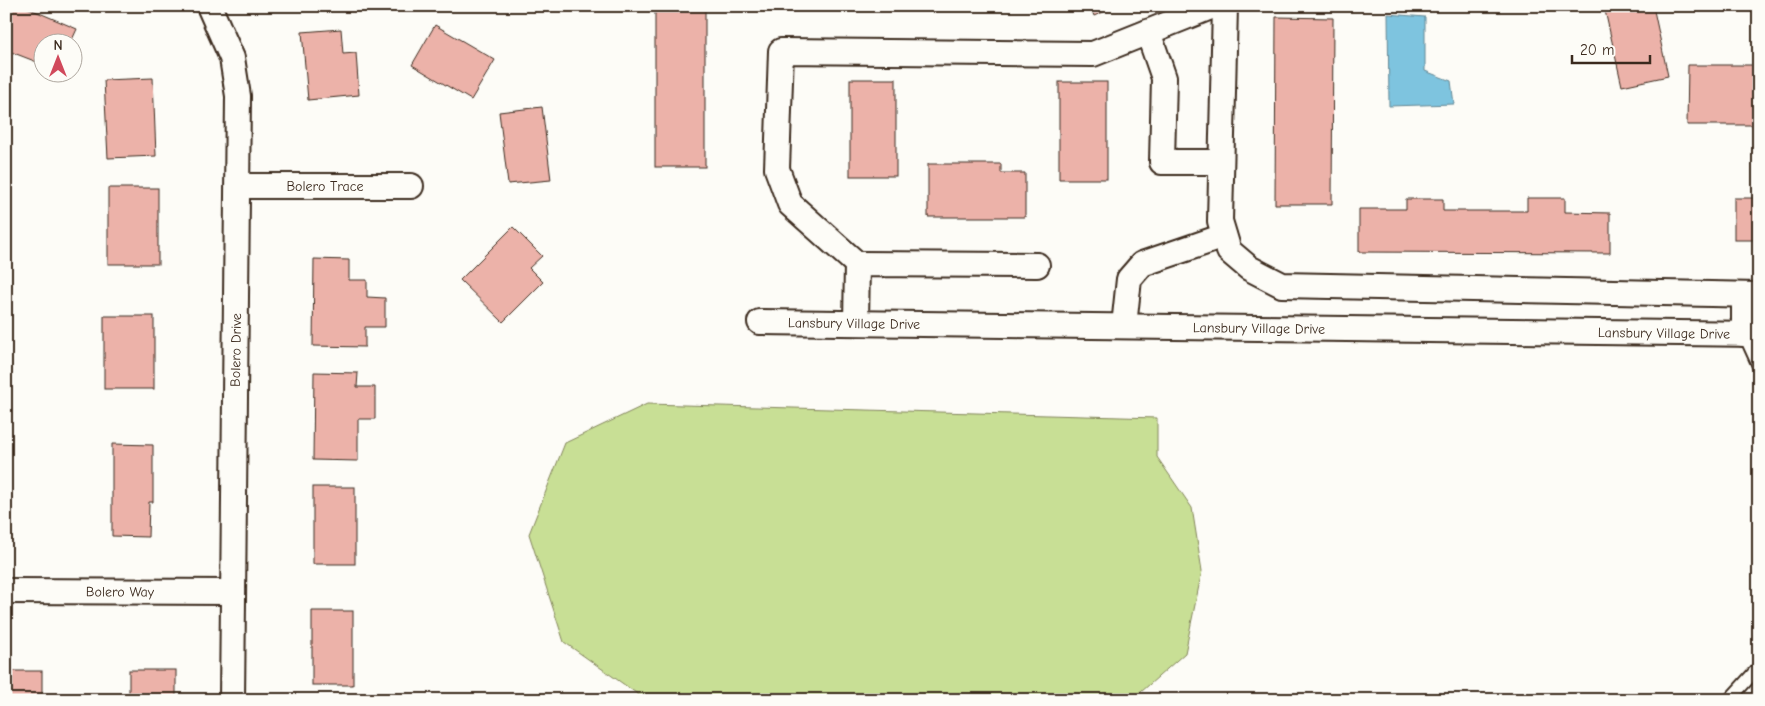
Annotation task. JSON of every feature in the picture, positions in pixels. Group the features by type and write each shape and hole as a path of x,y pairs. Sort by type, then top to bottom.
{"street":[{"name":"Bolero Drive","path":"209,6 232,58 238,96 239,186 232,700"},
{"path":"1037,265 857,264 790,204 777,169 781,51 1093,54 1213,6"},
{"path":"1225,6 1220,221 1229,251 1249,268 1282,286 1752,295 1752,334"},
{"path":"1148,32 1164,78 1162,162 1220,162"},
{"name":"Bolero Trace","path":"239,186 411,186"},
{"path":"1124,326 1129,279 1142,264 1224,236"},
{"path":"856,322 857,264"},
{"name":"Lansbury Village Drive","path":"760,322 1752,334"},
{"name":"Bolero Way","path":"6,591 232,592"}],"lane":[{"path":"1752,334 1759,367"},
{"path":"1729,700 1759,667"}],"green space":[{"path":"647,404 1157,418 1157,457 1192,508 1202,571 1185,653 1132,700 646,700 564,642 529,534 565,443"}],"water":[{"path":"1388,14 1425,17 1425,71 1451,81 1454,104 1389,106"}],"building":[{"path":"6,6 23,6 77,29 76,32 32,32 32,60 6,50"},
{"path":"655,6 705,6 705,167 655,167"},
{"path":"1090,6 1117,6 1094,16"},
{"path":"1604,6 1653,6 1668,76 1622,86"},
{"path":"1276,17 1333,18 1332,204 1275,204"},
{"path":"435,25 495,60 471,100 412,65"},
{"path":"341,29 343,54 356,53 359,95 308,100 302,32"},
{"path":"1688,65 1759,65 1759,125 1687,125"},
{"path":"153,78 156,156 108,158 104,80"},
{"path":"850,79 896,79 896,176 850,176"},
{"path":"1059,82 1107,82 1107,179 1059,179"},
{"path":"542,107 551,180 508,184 499,112"},
{"path":"928,164 1001,164 1001,173 1025,173 1025,217 928,217"},
{"path":"108,188 158,188 158,264 108,264"},
{"path":"1527,198 1565,198 1565,212 1610,213 1610,253 1359,252 1359,209 1406,209 1406,199 1443,199 1443,211 1527,211"},
{"path":"1734,198 1759,198 1759,240 1734,240"},
{"path":"513,227 542,256 529,268 543,282 503,322 460,280"},
{"path":"314,259 349,260 349,280 367,280 367,297 385,298 385,327 365,327 365,347 313,346"},
{"path":"104,316 154,316 154,389 104,389"},
{"path":"314,372 358,373 357,387 375,387 375,419 358,419 358,461 313,460"},
{"path":"112,444 153,445 153,502 149,502 148,537 112,536"},
{"path":"313,487 355,487 355,564 313,564"},
{"path":"312,611 353,611 353,685 312,685"},
{"path":"129,670 176,670 176,700 129,700"},
{"path":"6,671 42,671 42,700 6,700"}]}
